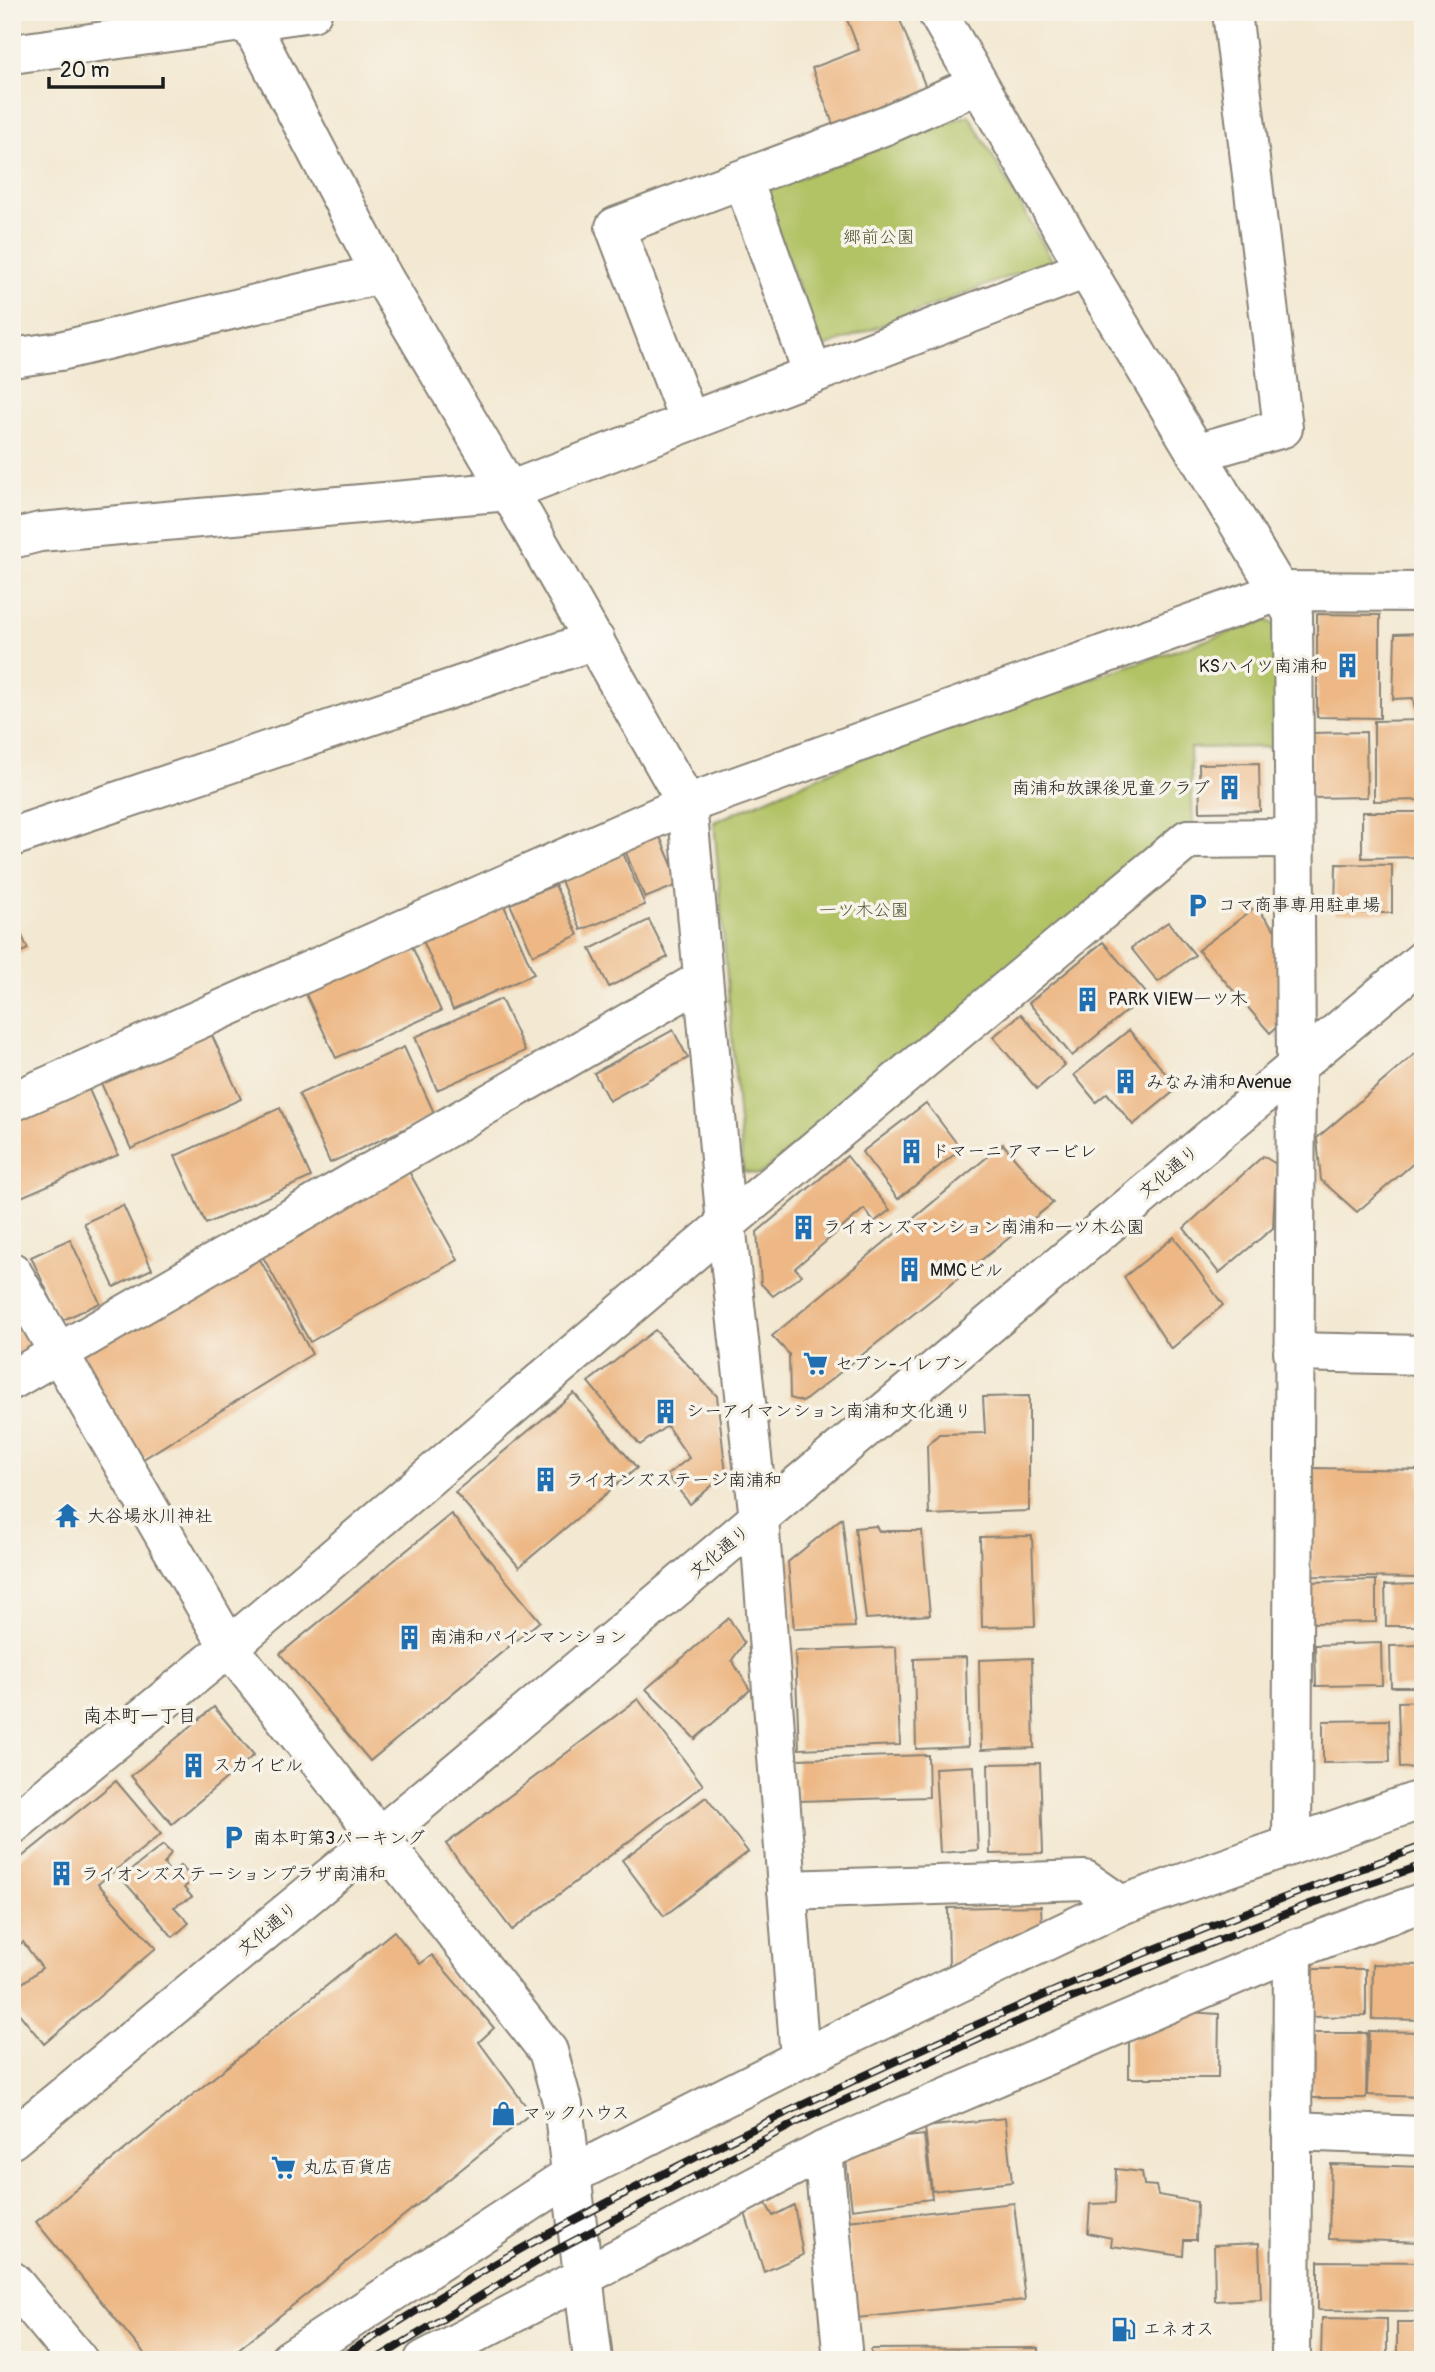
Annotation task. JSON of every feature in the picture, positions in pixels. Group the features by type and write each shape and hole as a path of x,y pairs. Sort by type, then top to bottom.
{"street":[{"path":"12,54 245,17 312,12"},
{"path":"937,12 1086,269 1293,614 1296,1064 1292,1845"},
{"path":"1196,453 1283,428 1232,12"},
{"path":"245,17 381,274 509,491 687,804 726,1224 759,1519 800,2059"},
{"path":"689,421 615,228 886,125 978,84"},
{"path":"743,180 813,374"},
{"path":"12,539 40,531 509,491 1086,269"},
{"path":"12,358 60,351 381,274"},
{"path":"12,1102 687,804 1281,591 1423,592"},
{"path":"12,837 594,640"},
{"path":"12,1825 229,1647 726,1224 1188,839 1293,838"},
{"name":"文化通り","path":"12,2139 379,1837 1423,960"},
{"path":"12,1380 702,980"},
{"path":"12,1272 229,1647 548,2051 563,2105 593,2360"},
{"path":"1293,1352 1423,1355"},
{"path":"289,2360 571,2175 800,2059 1121,1905 1423,1799"},
{"path":"787,1890 1086,1880 1121,1905"},
{"path":"425,2360 823,2151 1293,1950 1423,1902"},
{"path":"1291,2360 1293,1950"},
{"path":"1291,2131 1423,2136"},
{"path":"823,2151 843,2360"},
{"path":"12,2281 78,2360"}],"green space":[{"name":"郷前公園","path":"969,115 1052,260 822,348 762,192"},
{"name":"一ツ木公園","path":"1267,620 1283,630 1282,747 1190,748 1193,824 759,1175 743,1171 714,822 901,741"}],"building":[{"path":"844,12 897,12 929,96 836,132 812,68 859,50"},
{"path":"14,448 17,471 12,472 12,449"},
{"name":"KSハイツ南浦和","path":"1317,614 1380,615 1380,718 1317,717"},
{"path":"1423,633 1423,717 1416,717 1413,698 1393,699 1395,634"},
{"path":"1423,720 1423,800 1374,801 1374,721"},
{"path":"1366,732 1367,797 1312,798 1311,733"},
{"name":"南浦和放課後児童クラブ","path":"1259,763 1260,811 1200,812 1199,764"},
{"path":"1362,812 1423,812 1423,857 1362,858"},
{"path":"658,832 680,884 645,898 623,846"},
{"path":"623,853 645,905 581,930 560,878"},
{"path":"1336,864 1392,865 1392,913 1335,913"},
{"path":"555,885 578,935 533,955 510,904"},
{"path":"502,901 534,974 453,1010 421,936"},
{"path":"1256,907 1285,942 1286,1019 1270,1033 1198,950"},
{"path":"12,915 28,949 12,956"},
{"path":"649,920 668,957 609,987 590,949"},
{"path":"1168,922 1195,955 1158,982 1131,948"},
{"path":"410,942 441,1011 336,1058 304,990"},
{"name":"PARK VIEW一ツ木","path":"1103,942 1147,994 1072,1056 1029,1003"},
{"path":"501,999 525,1051 437,1090 415,1037"},
{"path":"1021,1014 1065,1065 1037,1089 993,1037"},
{"path":"673,1030 688,1058 609,1101 594,1073"},
{"name":"みなみ浦和Avenue","path":"1129,1030 1178,1088 1133,1125 1107,1093 1096,1102 1074,1075"},
{"path":"210,1031 241,1099 131,1149 100,1081"},
{"path":"404,1047 435,1115 330,1163 299,1094"},
{"path":"1423,1047 1423,1155 1357,1212 1321,1180 1317,1138"},
{"path":"87,1085 118,1155 12,1201 12,1117"},
{"name":"ドマーニ アマービレ","path":"926,1103 961,1149 898,1199 862,1152"},
{"path":"280,1108 311,1177 206,1224 175,1156"},
{"name":"MMCビル","path":"1003,1144 1053,1203 803,1402 790,1398 789,1354 772,1336"},
{"name":"ライオンズマンション南浦和一ツ木公園","path":"847,1156 890,1210 874,1222 864,1209 795,1268 802,1275 773,1296 761,1284 757,1232"},
{"path":"1263,1156 1276,1164 1273,1228 1219,1273 1184,1228"},
{"path":"407,1168 458,1260 310,1342 259,1250"},
{"path":"123,1205 152,1269 114,1287 84,1223"},
{"path":"1174,1237 1223,1305 1171,1349 1124,1277"},
{"path":"70,1239 100,1303 61,1321 31,1257"},
{"path":"252,1245 312,1354 135,1464 71,1354"},
{"path":"12,1293 40,1342 12,1357"},
{"name":"シーアイマンション南浦和文化通り","path":"655,1330 717,1396 726,1474 690,1504 667,1475 689,1458 667,1426 640,1445 588,1382"},
{"name":"ライオンズステージ南浦和","path":"574,1393 637,1468 519,1567 455,1492"},
{"path":"1029,1396 1029,1511 929,1515 927,1445 939,1434 985,1433 983,1397"},
{"path":"1314,1468 1420,1470 1418,1578 1312,1576"},
{"name":"南浦和パインマンション","path":"451,1514 540,1621 370,1761 280,1654"},
{"path":"842,1518 855,1627 794,1629 788,1562"},
{"path":"876,1526 879,1531 922,1531 930,1615 866,1619 855,1528"},
{"path":"1032,1536 1035,1626 982,1627 980,1537"},
{"path":"1376,1580 1376,1622 1310,1623 1309,1582"},
{"path":"1423,1584 1423,1626 1386,1626 1385,1585"},
{"path":"729,1618 744,1643 732,1660 750,1690 695,1739 646,1689"},
{"path":"1381,1643 1382,1685 1316,1686 1315,1645"},
{"path":"1423,1645 1423,1687 1391,1687 1390,1646"},
{"path":"896,1647 900,1745 799,1749 795,1651"},
{"path":"966,1657 968,1747 916,1749 914,1659"},
{"path":"1032,1658 1034,1748 981,1750 979,1660"},
{"path":"638,1699 703,1785 512,1930 446,1844"},
{"path":"1423,1701 1423,1767 1400,1768 1398,1702"},
{"name":"スカイビル","path":"214,1707 254,1755 172,1824 131,1776"},
{"path":"1389,1720 1390,1762 1323,1763 1323,1721"},
{"path":"928,1755 929,1797 798,1801 797,1759"},
{"path":"1040,1763 1043,1853 990,1854 988,1764"},
{"path":"974,1766 978,1850 940,1853 935,1768"},
{"path":"116,1781 161,1834 98,1884 156,1948 44,2044 12,2005 12,1991 42,1968 23,1942 12,1951 12,1865"},
{"path":"706,1797 748,1852 664,1916 622,1860"},
{"path":"163,1845 171,1853 164,1864 171,1873 181,1865 192,1880 184,1888 192,1897 174,1907 189,1923 173,1937 121,1878"},
{"path":"1041,1906 1042,1928 949,1969 948,1908"},
{"name":"丸広百貨店","path":"394,1931 420,1964 432,1955 494,2028 479,2042 531,2113 225,2360 149,2360 36,2222"},
{"path":"1373,1964 1423,1965 1423,2020 1372,2019"},
{"path":"1308,1969 1366,1969 1366,2016 1309,2017"},
{"path":"1187,2012 1219,2014 1218,2078 1129,2078 1129,2042 1137,2031"},
{"path":"1369,2031 1423,2032 1422,2097 1367,2095"},
{"path":"1313,2033 1367,2033 1366,2098 1312,2098"},
{"path":"1005,2118 1012,2182 932,2191 925,2127"},
{"path":"924,2135 932,2199 852,2209 844,2144"},
{"path":"1331,2164 1423,2167 1423,2242 1329,2239"},
{"path":"1116,2169 1142,2172 1144,2185 1156,2186 1158,2195 1197,2202 1196,2240 1184,2240 1183,2256 1111,2246 1112,2238 1088,2233 1090,2204 1115,2203"},
{"path":"765,2202 773,2216 794,2205 803,2255 764,2272 745,2213"},
{"path":"1014,2203 1025,2300 857,2318 847,2221"},
{"path":"1259,2243 1261,2299 1215,2301 1214,2245"},
{"path":"1318,2261 1423,2262 1423,2311 1318,2310"},
{"path":"1322,2318 1387,2319 1387,2360 1321,2360"},
{"path":"1397,2322 1423,2322 1423,2360 1397,2360"},
{"path":"1038,2348 1038,2360 871,2360 871,2349"}],"railway":[{"path":"336,2360 550,2233 763,2124 979,2023 1089,1976 1311,1887 1423,1846"},
{"path":"375,2360 551,2253 799,2121 1054,2005 1310,1904 1423,1865"}],"place":[{"name":"KSハイツ南浦和","path":"1348,666"},
{"name":"南浦和放課後児童クラブ","path":"1230,788"},
{"name":"コマ商事専用駐車場","path":"1198,905"},
{"name":"PARK VIEW一ツ木","path":"1088,999"},
{"name":"みなみ浦和Avenue","path":"1126,1082"},
{"name":"ドマーニ アマービレ","path":"911,1151"},
{"name":"ライオンズマンション南浦和一ツ木公園","path":"803,1227"},
{"name":"MMCビル","path":"910,1270"},
{"name":"セブン-イレブン","path":"815,1364"},
{"name":"シーアイマンション南浦和文化通り","path":"666,1411"},
{"name":"ライオンズステージ南浦和","path":"546,1480"},
{"name":"大谷場氷川神社","path":"67,1516"},
{"name":"南浦和パインマンション","path":"410,1637"},
{"name":"スカイビル","path":"193,1765"},
{"name":"南本町第3パーキング","path":"233,1838"},
{"name":"ライオンズステーションプラザ南浦和","path":"61,1874"},
{"name":"マックハウス","path":"503,2113"},
{"name":"丸広百貨店","path":"283,2167"},
{"name":"エネオス","path":"1123,2329"}],"district":[{"name":"南本町一丁目","path":"140,1716"}]}
